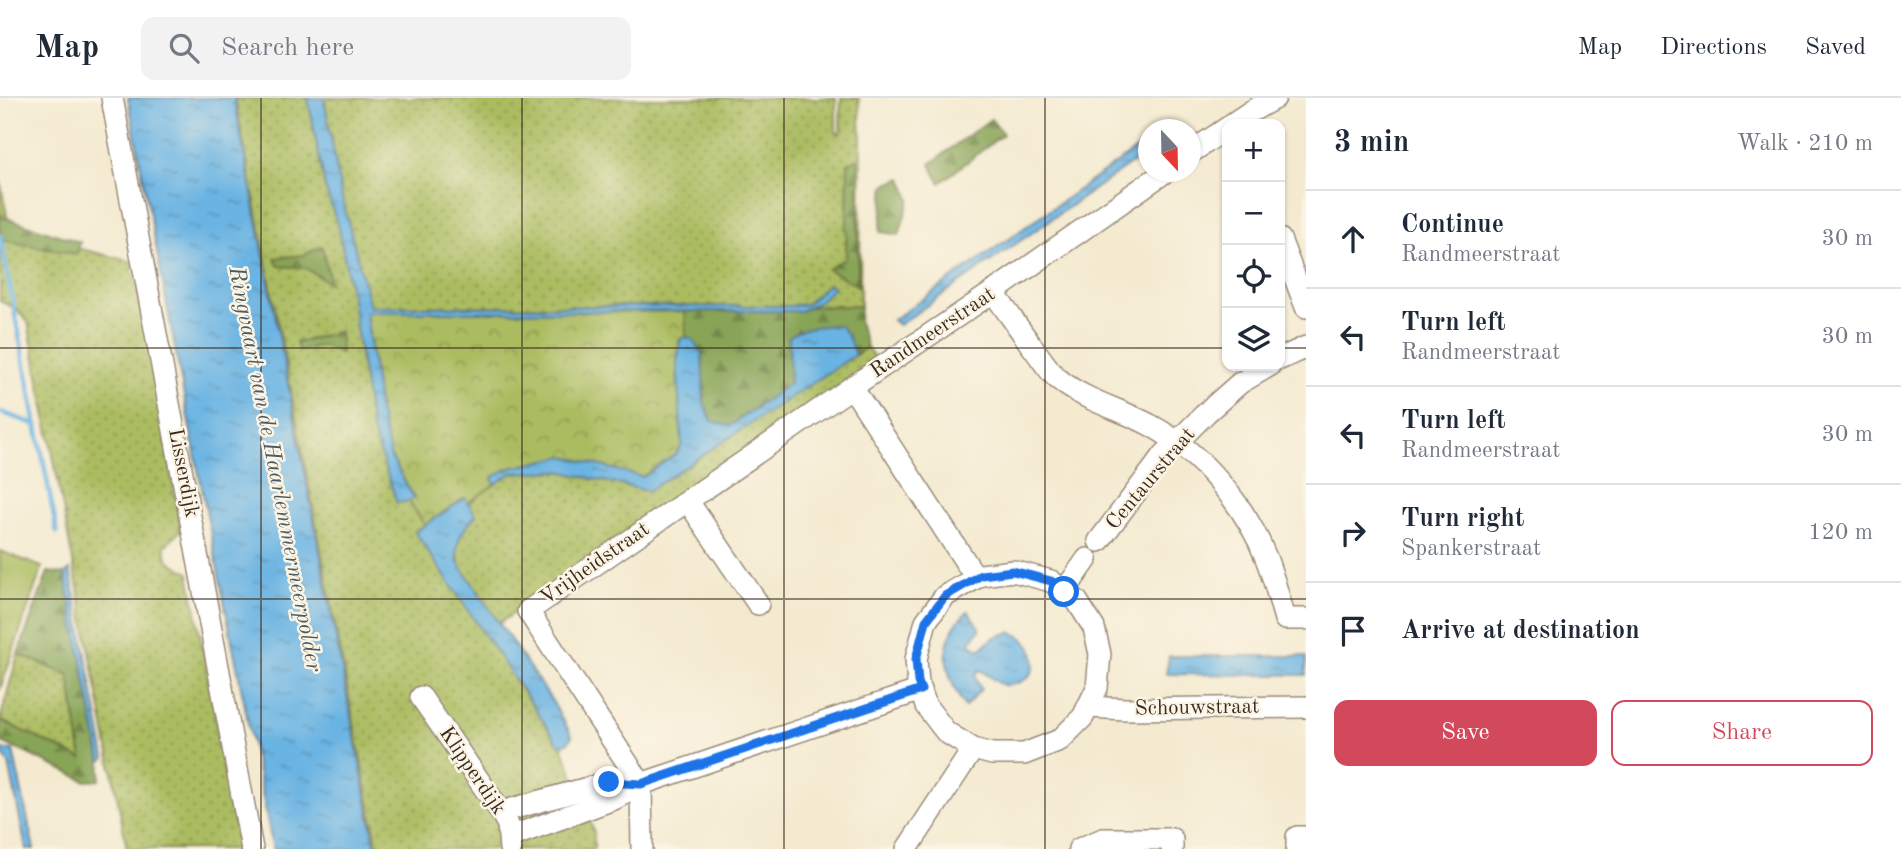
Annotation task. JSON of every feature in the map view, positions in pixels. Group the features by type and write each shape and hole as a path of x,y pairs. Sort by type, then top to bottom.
{"street":[{"name":"Lisserdijk","path":"112,98 252,849"},
{"path":"1251,118 1275,98"},
{"path":"1201,146 1222,131"},
{"name":"Randmeerstraat","path":"975,578 852,387 1151,182"},
{"path":"1282,245 1306,307"},
{"path":"993,292 1054,376 1072,391 1130,415 1178,442 1225,488 1243,513 1266,555 1285,619 1306,619"},
{"path":"1285,357 1306,347"},
{"name":"Centaurstraat","path":"1099,541 1164,455 1240,383 1260,371"},
{"name":"Vrijheidstraat","path":"641,784 528,611 852,387"},
{"path":"687,500 758,604"},
{"path":"1064,592 1087,559"},
{"path":"1013,571 1051,581 1077,601 1094,628 1100,654 1097,688 1083,717 1060,740 1024,754 992,754 973,749 946,732 926,706 918,682 916,659 926,621 945,596 975,578 1013,571"},
{"path":"510,843 614,799 641,784 921,690"},
{"name":"Klipperdijk","path":"421,697 501,812 508,825 510,843"},
{"name":"Schouwstraat","path":"1088,707 1306,707"},
{"path":"907,849 973,749"},
{"path":"501,812 609,782 641,784"},
{"path":"641,784 642,849"},
{"path":"1297,849 1297,837 1306,837"},
{"path":"1079,849 1103,839 1172,839 1172,849"}],"green space":[{"path":"235,98 308,98 325,187 339,228 371,426 397,502 409,501 425,525 415,532 562,746 594,832 594,849 378,849"},
{"path":"324,98 836,98 836,132 840,134 841,98 859,98 860,306 809,307 819,302 828,284 807,304 792,306 370,307 341,194"},
{"path":"991,119 1003,134 940,183 930,164"},
{"path":"858,159 858,286 828,269 846,258 848,163"},
{"path":"902,178 910,199 899,235 880,232 885,185"},
{"path":"0,179 10,232 131,261 149,344 181,530 164,547 168,560 189,573 239,849 127,849 28,322 17,309 0,301"},
{"path":"0,216 80,242 77,254 0,240"},
{"path":"322,246 330,283 305,268 279,266 275,258 304,255"},
{"path":"860,306 859,322 867,347 855,355 847,335 789,337 791,383 730,426 712,421 704,404 702,353 564,456 492,478 495,484 468,503 465,498 425,525 409,501 413,498 366,312 801,311 809,307"},
{"path":"685,311 686,337 680,340 677,364 682,445 677,453 642,477 564,456 492,478 495,484 468,503 465,498 425,525 409,501 414,497 391,457 379,411 366,312"},
{"path":"340,331 341,353 322,345 299,351 296,343"},
{"path":"867,347 877,362 499,623 460,565 457,544 475,515 468,503 511,473 560,471 648,491"},
{"path":"0,551 42,567 0,690"},
{"path":"48,572 65,574 101,762 100,780 86,781 0,741 0,720 82,759 69,675 18,654"},
{"path":"18,654 69,675 82,760 0,720"}],"water":[{"name":"Ringvaart van de Haarlemmermeerpolder","path":"128,98 234,98 376,849 273,849"},
{"path":"308,98 324,98 341,194 370,307 792,306 807,304 828,284 834,287 819,302 801,311 366,312 379,411 391,457 414,498 397,503 371,426 339,228 325,187"},
{"path":"1138,148 1138,159 899,325 893,320"},
{"path":"839,325 847,334 855,355 648,491 559,471 512,473 495,484 492,478 507,469 564,456 643,477 677,453 682,445 677,364 680,339 692,339 702,353 704,404 712,421 730,426 790,383 789,337 806,329"},
{"path":"465,498 476,515 460,537 457,548 458,562 552,701 572,736 568,743 560,746 415,532"},
{"path":"70,570 105,758 101,762 65,574"},
{"path":"968,611 980,629 970,642 971,645 980,649 995,637 1011,632 1021,637 1031,648 1034,667 1027,678 1010,685 1000,684 980,670 975,677 981,689 965,707 948,670 947,645 958,622"},
{"path":"1169,656 1306,656 1306,675 1166,674"},
{"path":"1,750 13,750 34,849 26,849 9,764"}],"waterway":[{"path":"0,236 57,532"},
{"path":"0,412 37,425"}],"route":[{"path":"609,782 641,784 921,690 916,659 926,621 945,596 981,575 1013,571 1051,581 1064,592"}]}
